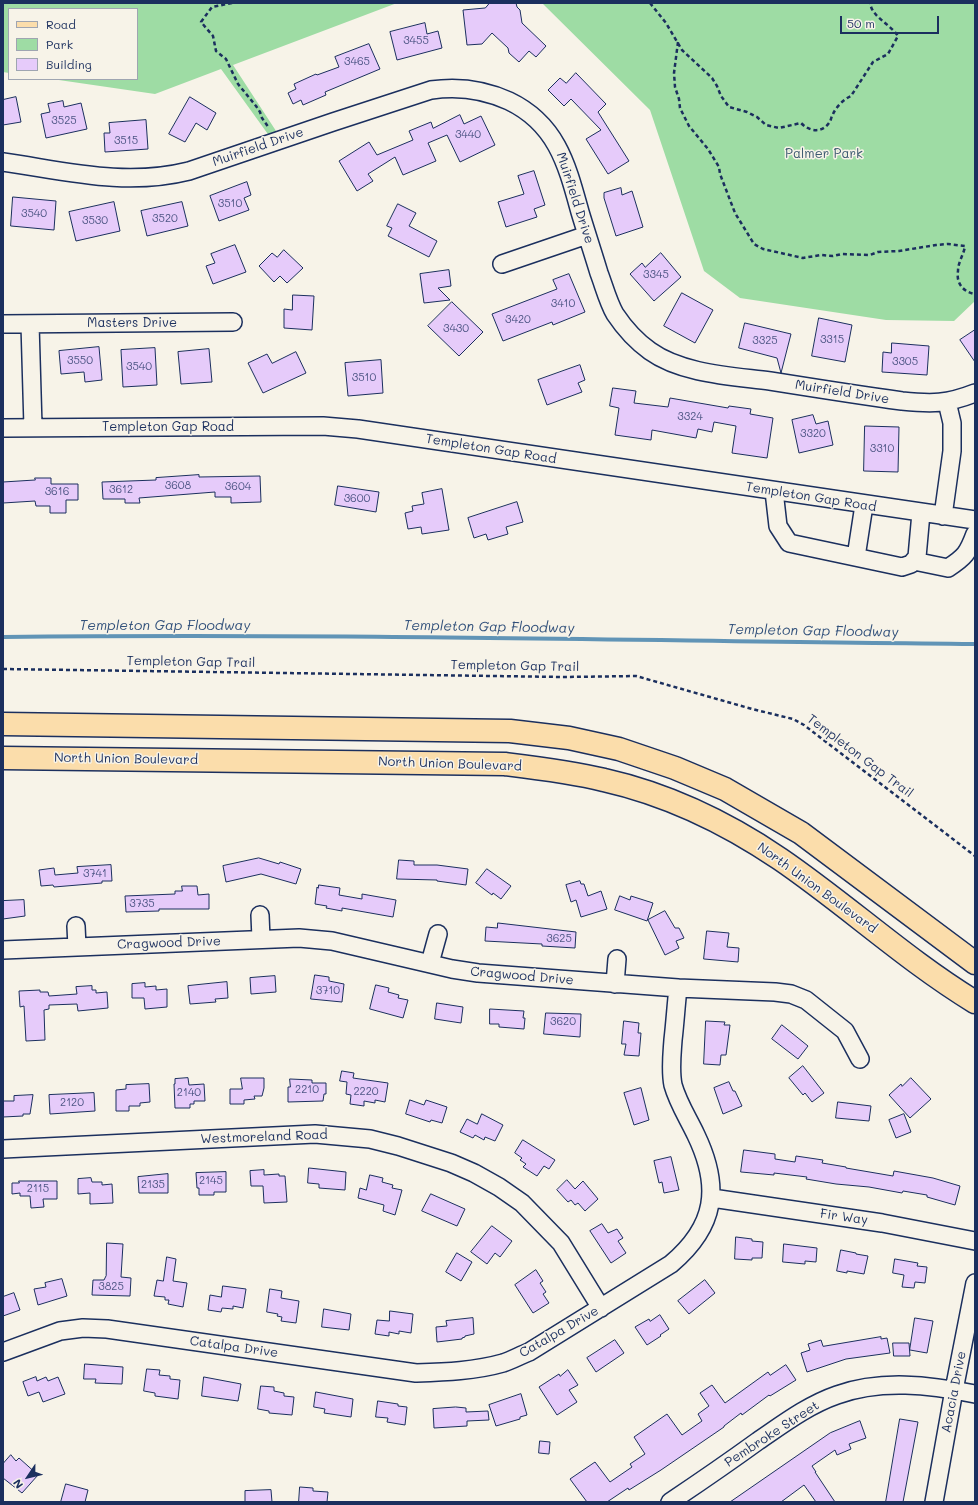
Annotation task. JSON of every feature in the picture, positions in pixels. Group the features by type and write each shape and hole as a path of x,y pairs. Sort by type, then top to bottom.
{"main road":[{"path":"3,724 510,731 569,738 619,749 675,768 725,789 766,811 801,833 975,963"},
{"name":"North Union Boulevard","path":"3,758 505,764 548,769 604,780 645,792 685,807 727,827 779,858 929,972 975,1002"}],"street":[{"name":"Muirfield Drive","path":"3,162 103,177 129,179 166,177 189,171 431,90 465,88 485,92 518,106 533,117 545,130 563,156 603,284 615,313 630,334 652,352 669,361 706,372 879,398 925,403 947,402 975,393"},
{"path":"502,264 587,235"},
{"name":"Masters Drive","path":"3,324 233,322"},
{"path":"30,324 33,427"},
{"path":"943,516 952,451 952,423 947,402"},
{"name":"Templeton Gap Road","path":"3,428 330,426 975,520"},
{"path":"774,491 778,526 789,543 902,567 911,564 917,557 921,513"},
{"path":"856,557 864,505"},
{"path":"914,561 948,568 962,558 970,546 975,534"},
{"path":"260,914 261,939"},
{"path":"76,926 77,947"},
{"path":"430,963 438,934"},
{"name":"Cragwood Drive","path":"3,950 299,938 332,941 452,969 478,973 616,984 791,994 806,1000 845,1031 860,1059"},
{"path":"616,984 617,959"},
{"name":"Catalpa Drive","path":"3,1352 60,1331 83,1328 107,1329 416,1373 449,1372 480,1368 505,1362 529,1352 672,1264 686,1252 697,1238 706,1220 712,1198 710,1174 706,1155 678,1099 673,1084 671,1066 678,988"},
{"name":"Westmoreland Road","path":"3,1149 314,1134 370,1139 398,1146 451,1163 474,1173 499,1187 522,1203 561,1243 601,1308"},
{"name":"Fir Way","path":"712,1198 882,1222 975,1242"},
{"name":"Acacia Drive","path":"934,1502 975,1283"},
{"name":"Pembroke Street","path":"670,1502 814,1404 838,1395 865,1388 898,1384 954,1390 975,1394"}],"path":[{"path":"232,3 212,7 201,22 213,36 216,51 226,59 238,84 256,106 271,131"},
{"path":"650,3 682,50 692,61 712,78 721,96 729,107 738,108 757,117 766,125 779,128 801,123 807,129 819,130 829,124 833,113 840,104 851,96 873,62 888,54 898,36 894,30 872,11 870,3"},
{"path":"678,42 674,73 675,87 680,108 689,126 708,149 719,167 720,174 735,213 754,244 763,249 803,258 842,254 870,255 878,252 899,251 942,244 965,246 957,271 959,283 964,290 975,294"},
{"name":"Templeton Gap Trail","path":"3,669 564,677 636,676 793,719 804,725 975,856"}],"green space":[{"path":"3,3 397,3 233,65 278,134 270,137 221,69 155,94 59,80 138,80 138,8 8,8 8,73 3,72"},
{"name":"Palmer Park","path":"542,3 975,3 975,301 954,321 886,320 740,298 704,271 650,110"}],"building":[{"path":"490,3 516,3 520,10 522,23 546,46 536,57 529,51 519,62 509,53 508,48 492,33 482,44 467,45 463,10 485,8"},
{"path":"425,23 427,34 438,31 442,48 397,60 390,32"},
{"path":"369,44 380,69 325,92 326,95 303,105 301,100 293,104 288,93 296,89 294,84 316,74 317,75 339,67 335,57"},
{"path":"576,73 606,104 598,112 629,161 608,174 586,139 601,130 571,99 564,106 548,90 560,78 566,83"},
{"path":"16,97 21,122 3,125 3,100"},
{"path":"190,97 216,113 207,130 196,123 185,142 169,134"},
{"path":"63,101 64,107 81,103 87,129 46,138 41,114 50,112 48,104"},
{"path":"460,115 464,124 481,116 495,145 460,162 447,135 428,143 436,161 403,175 395,157 368,174 373,181 357,191 339,161 369,142 377,155 413,140 409,131 431,122 433,128"},
{"path":"146,120 148,149 105,152 104,133 110,133 109,123"},
{"path":"534,171 545,205 534,209 537,217 506,227 498,202 524,194 518,176"},
{"path":"247,182 251,195 244,198 249,210 219,221 210,196"},
{"path":"621,188 622,195 632,191 643,227 616,236 604,198 604,193"},
{"path":"13,197 56,201 54,230 11,226"},
{"path":"114,202 120,231 76,241 69,212"},
{"path":"182,202 188,226 147,236 141,211"},
{"path":"398,204 416,213 409,226 437,241 429,257 388,236 392,228 387,226"},
{"path":"235,245 246,272 213,284 206,266 215,263 211,254"},
{"path":"284,250 303,268 287,283 280,276 274,282 259,266 272,253 277,257"},
{"path":"661,253 681,277 654,301 630,274 642,263 645,267"},
{"path":"449,270 451,286 438,288 450,300 424,303 420,274"},
{"path":"569,274 585,312 553,325 552,322 503,341 492,314 557,289 553,280"},
{"path":"682,293 713,310 695,343 664,326"},
{"path":"293,295 314,296 312,330 284,328 284,309 292,310"},
{"path":"452,302 483,332 459,356 428,326"},
{"path":"819,318 852,325 845,362 812,356"},
{"path":"745,323 791,334 781,373 777,358 739,348"},
{"path":"975,330 975,362 960,340"},
{"path":"892,343 929,346 927,375 882,372 883,352 891,353"},
{"path":"99,347 102,380 85,382 84,372 61,374 59,351"},
{"path":"155,348 157,385 123,387 121,350"},
{"path":"209,349 212,382 181,384 178,352"},
{"path":"296,352 306,373 263,393 248,363 267,354 272,363"},
{"path":"381,360 383,393 348,396 345,363"},
{"path":"580,365 585,380 578,383 582,392 547,405 538,380"},
{"path":"613,388 636,391 634,403 668,407 670,398 728,408 729,406 751,409 750,414 773,418 767,458 732,453 736,426 714,422 712,432 698,429 696,438 652,430 651,440 615,435 619,408 610,406"},
{"path":"813,415 816,424 828,421 833,445 799,453 792,420"},
{"path":"865,426 899,427 898,472 864,471"},
{"path":"199,475 199,477 260,476 261,502 231,503 231,497 215,497 215,492 139,498 140,503 125,503 125,499 103,499 102,482 156,480 156,478"},
{"path":"35,478 51,478 51,484 78,484 78,500 66,500 66,513 50,513 50,506 36,506 35,501 3,503 3,482 35,480"},
{"path":"338,486 379,492 376,512 335,505"},
{"path":"442,489 449,530 422,534 421,527 408,529 405,513 413,511 412,506 424,504 422,493"},
{"path":"517,502 523,522 506,527 508,534 488,540 486,534 474,538 468,518"},
{"path":"259,858 279,864 280,862 301,869 296,884 261,874 226,882 223,866"},
{"path":"399,860 414,861 414,865 437,865 468,869 466,885 437,880 397,879"},
{"path":"111,865 112,881 54,887 53,885 41,886 39,870 54,868 55,875 78,873 77,867"},
{"path":"487,869 511,886 501,899 493,893 492,895 476,883"},
{"path":"580,881 581,884 584,884 588,896 601,891 607,909 581,917 576,900 571,902 566,885"},
{"path":"319,885 340,888 339,895 362,899 362,894 396,900 393,917 342,908 342,911 315,904 317,887 318,888"},
{"path":"182,886 197,886 198,895 209,894 209,909 159,909 159,911 126,912 125,896 175,894 175,891 182,891"},
{"path":"620,896 630,900 631,896 653,903 647,921 615,910"},
{"path":"24,900 25,916 3,919 3,901"},
{"path":"665,911 675,928 679,928 684,938 676,941 679,948 665,955 648,920"},
{"path":"498,923 576,932 575,948 542,946 542,944 485,941 486,927 497,928"},
{"path":"707,931 729,933 727,947 739,948 738,962 704,959"},
{"path":"315,975 329,977 329,981 344,984 342,1002 311,999"},
{"path":"275,976 276,992 251,994 250,978"},
{"path":"227,982 228,998 215,999 216,1002 190,1004 188,986"},
{"path":"145,983 145,987 156,986 156,990 167,989 167,1007 145,1009 144,998 132,998 132,984"},
{"path":"376,985 389,988 388,992 399,995 398,998 408,1000 403,1018 370,1009"},
{"path":"92,986 92,990 96,990 96,993 107,992 108,1008 78,1011 77,1004 49,1005 49,1009 44,1010 45,1040 26,1041 24,1006 20,1007 19,991 40,990 40,992 48,992 49,996 77,994 76,987"},
{"path":"437,1003 463,1007 461,1023 435,1019"},
{"path":"490,1009 524,1011 524,1029 499,1027 499,1024 490,1024"},
{"path":"546,1013 581,1014 580,1037 544,1034"},
{"path":"624,1021 639,1023 638,1033 641,1033 639,1056 624,1055 626,1044 622,1044"},
{"path":"706,1021 725,1022 724,1025 730,1025 726,1055 721,1055 720,1065 704,1064"},
{"path":"782,1025 808,1046 798,1059 772,1039"},
{"path":"803,1066 824,1093 812,1102 805,1093 803,1095 789,1078"},
{"path":"342,1071 354,1073 353,1078 388,1083 385,1102 375,1100 375,1103 364,1101 364,1106 350,1104 351,1095 346,1094 347,1082 340,1081"},
{"path":"188,1078 189,1085 204,1084 205,1101 194,1101 194,1104 190,1104 190,1108 175,1108 175,1079"},
{"path":"241,1078 264,1078 262,1096 254,1096 255,1099 244,1100 244,1104 230,1104 230,1089 242,1089"},
{"path":"911,1078 931,1099 910,1118 889,1095 901,1084 902,1086"},
{"path":"290,1079 312,1080 312,1083 326,1083 326,1094 324,1094 323,1101 288,1102 288,1087 290,1087"},
{"path":"729,1082 742,1106 723,1114 714,1088"},
{"path":"149,1084 150,1102 140,1103 140,1106 129,1106 129,1111 116,1111 116,1090 126,1089 126,1085"},
{"path":"641,1088 649,1120 634,1125 624,1093"},
{"path":"94,1093 95,1111 50,1114 49,1095"},
{"path":"33,1095 30,1114 23,1114 23,1116 3,1117 3,1101 14,1101 14,1096"},
{"path":"410,1100 424,1105 426,1100 447,1107 442,1123 431,1120 430,1122 406,1114"},
{"path":"838,1102 871,1106 869,1121 836,1118"},
{"path":"482,1114 503,1125 495,1141 485,1137 484,1140 475,1135 473,1138 460,1132 467,1119 477,1124"},
{"path":"904,1114 911,1132 896,1138 889,1120"},
{"path":"523,1140 555,1160 549,1169 544,1166 537,1176 523,1167 526,1164 520,1160 522,1158 515,1153"},
{"path":"744,1150 775,1154 775,1159 795,1162 796,1156 823,1160 822,1163 893,1176 894,1171 933,1178 960,1186 955,1205 927,1197 927,1195 903,1191 902,1193 869,1187 836,1184 806,1179 807,1177 774,1173 774,1175 741,1172"},
{"path":"671,1157 679,1190 664,1193 662,1182 659,1183 654,1161"},
{"path":"309,1168 346,1172 345,1190 319,1188 319,1184 308,1183"},
{"path":"264,1170 264,1175 279,1174 279,1176 285,1176 287,1202 264,1203 263,1186 251,1186 250,1171"},
{"path":"226,1172 226,1192 214,1192 214,1195 199,1195 196,1173"},
{"path":"168,1174 168,1193 139,1193 138,1177"},
{"path":"370,1175 383,1178 382,1182 393,1185 392,1188 402,1190 395,1215 383,1211 384,1205 358,1198 360,1188 366,1190"},
{"path":"91,1178 92,1182 102,1182 102,1185 112,1184 113,1203 90,1204 90,1193 78,1194 78,1179"},
{"path":"567,1180 575,1189 583,1181 598,1199 585,1211 578,1203 575,1205 571,1200 568,1202 557,1190"},
{"path":"19,1181 57,1181 57,1199 43,1199 44,1207 31,1208 30,1196 20,1196 20,1193 12,1194 12,1183 19,1183"},
{"path":"431,1194 465,1209 457,1226 422,1211"},
{"path":"602,1224 608,1233 617,1229 623,1238 618,1241 626,1253 611,1263 590,1231"},
{"path":"492,1226 512,1241 500,1257 495,1253 487,1264 471,1252"},
{"path":"736,1237 763,1242 762,1258 752,1258 752,1260 735,1259"},
{"path":"107,1243 123,1244 121,1277 131,1278 130,1296 92,1295 93,1280 104,1280 106,1276"},
{"path":"784,1244 817,1248 816,1262 805,1261 805,1264 783,1262"},
{"path":"841,1250 868,1256 864,1274 837,1271"},
{"path":"457,1253 472,1262 461,1281 446,1272"},
{"path":"167,1257 176,1259 173,1281 187,1283 183,1307 168,1304 169,1300 165,1300 165,1297 154,1296 157,1280 163,1281"},
{"path":"895,1259 918,1263 917,1266 927,1267 925,1283 915,1282 914,1288 902,1287 904,1275 893,1273"},
{"path":"536,1270 543,1281 540,1283 546,1292 543,1294 549,1303 533,1313 515,1285"},
{"path":"62,1279 67,1296 38,1305 34,1289 46,1287 45,1283"},
{"path":"705,1280 715,1293 689,1314 678,1301"},
{"path":"223,1286 246,1289 243,1308 233,1306 233,1309 222,1308 221,1312 208,1310 210,1295 221,1297"},
{"path":"270,1289 282,1291 281,1298 299,1301 296,1323 281,1321 282,1317 277,1316 278,1314 267,1312"},
{"path":"14,1293 20,1310 3,1316 3,1297"},
{"path":"324,1309 351,1314 349,1330 322,1327"},
{"path":"390,1311 413,1314 411,1333 399,1331 399,1334 389,1332 389,1336 375,1334 377,1320 389,1321"},
{"path":"660,1315 669,1329 647,1345 635,1327"},
{"path":"473,1318 474,1334 465,1336 462,1339 437,1342 436,1327 447,1326 446,1321"},
{"path":"915,1318 933,1321 927,1353 910,1350"},
{"path":"881,1337 881,1339 887,1338 890,1353 846,1359 807,1372 801,1353 810,1350 808,1344 821,1340 823,1346"},
{"path":"615,1340 624,1353 596,1372 587,1358"},
{"path":"893,1343 909,1343 910,1356 894,1356"},
{"path":"85,1364 123,1367 122,1384 95,1383 96,1379 84,1379"},
{"path":"786,1365 796,1380 770,1396 769,1395 742,1415 741,1413 724,1427 661,1470 629,1490 628,1488 607,1502 587,1502 570,1479 595,1462 610,1482 632,1467 630,1464 645,1454 634,1437 667,1414 682,1435 702,1421 698,1414 709,1406 700,1393 712,1385 725,1403 768,1372 770,1375"},
{"path":"147,1369 160,1370 159,1375 170,1376 170,1379 180,1380 178,1399 155,1396 155,1393 144,1391"},
{"path":"568,1370 578,1385 569,1390 577,1402 557,1415 539,1387"},
{"path":"36,1377 37,1381 46,1377 48,1381 58,1377 65,1394 43,1402 39,1392 28,1396 23,1382"},
{"path":"204,1377 241,1384 238,1401 202,1396"},
{"path":"261,1386 274,1387 274,1391 284,1393 284,1396 294,1397 292,1415 269,1413 269,1411 258,1409"},
{"path":"316,1392 353,1399 351,1417 324,1413 325,1409 314,1407"},
{"path":"521,1394 527,1415 520,1417 520,1419 496,1426 489,1405"},
{"path":"378,1401 407,1407 405,1425 387,1422 388,1418 376,1417"},
{"path":"456,1407 466,1408 466,1412 488,1411 489,1420 467,1421 467,1426 434,1428 433,1409"},
{"path":"900,1419 918,1422 903,1502 886,1502"},
{"path":"860,1421 866,1438 849,1444 851,1449 837,1455 835,1450 812,1466 835,1502 816,1502 804,1485 781,1502 730,1502 830,1433"},
{"path":"540,1441 550,1442 549,1454 539,1453"},
{"path":"11,1455 16,1461 19,1458 38,1475 22,1493 3,1478 3,1464"},
{"path":"66,1484 88,1490 85,1502 61,1502"},
{"path":"300,1487 313,1488 313,1491 328,1492 327,1502 299,1502"},
{"path":"271,1490 272,1502 245,1502 245,1491"}],"waterway":[{"name":"Templeton Gap Floodway","path":"3,637 246,636 975,644"}]}
